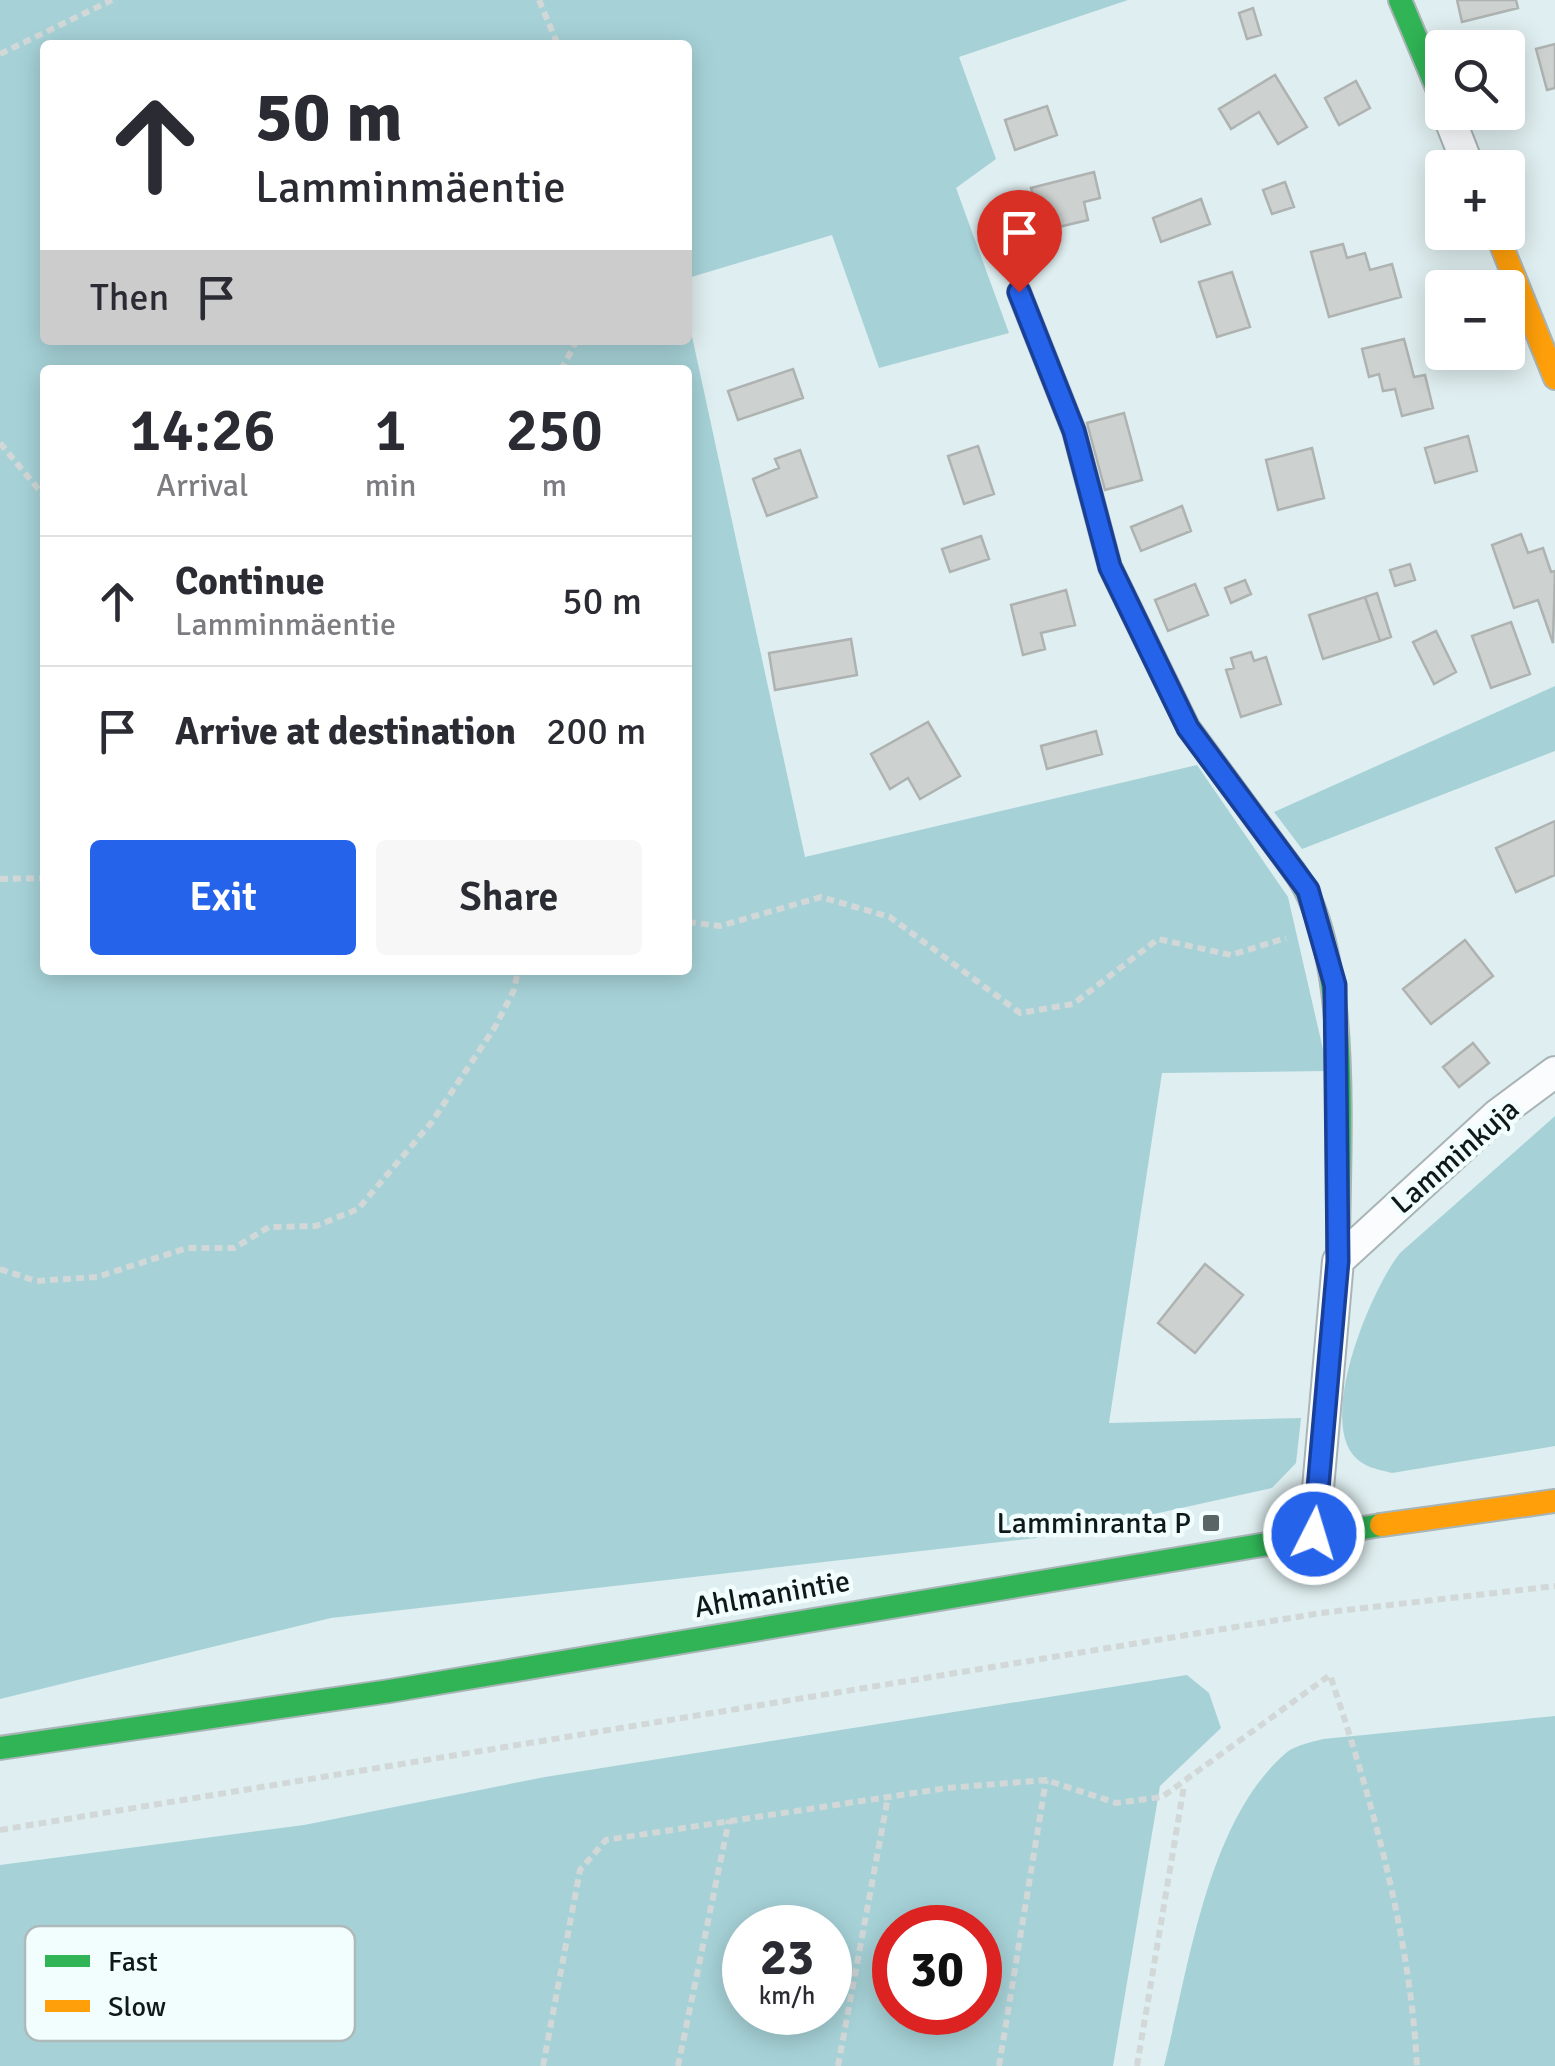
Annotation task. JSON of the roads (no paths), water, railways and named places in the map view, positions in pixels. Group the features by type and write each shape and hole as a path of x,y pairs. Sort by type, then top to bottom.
{"street":[{"path":"1400,0 1425,60"},
{"path":"1503,250 1555,378"},
{"path":"1019,292 1074,431 1110,567 1188,728 1308,890 1335,985 1338,1261 1314,1534"},
{"name":"Lamminkuja","path":"1338,1261 1498,1115 1555,1072"},
{"name":"Ahlmanintie","path":"0,1748 388,1689 1314,1534 1555,1501"}],"place":[{"name":"Lamminranta P","path":"1211,1523"}]}
